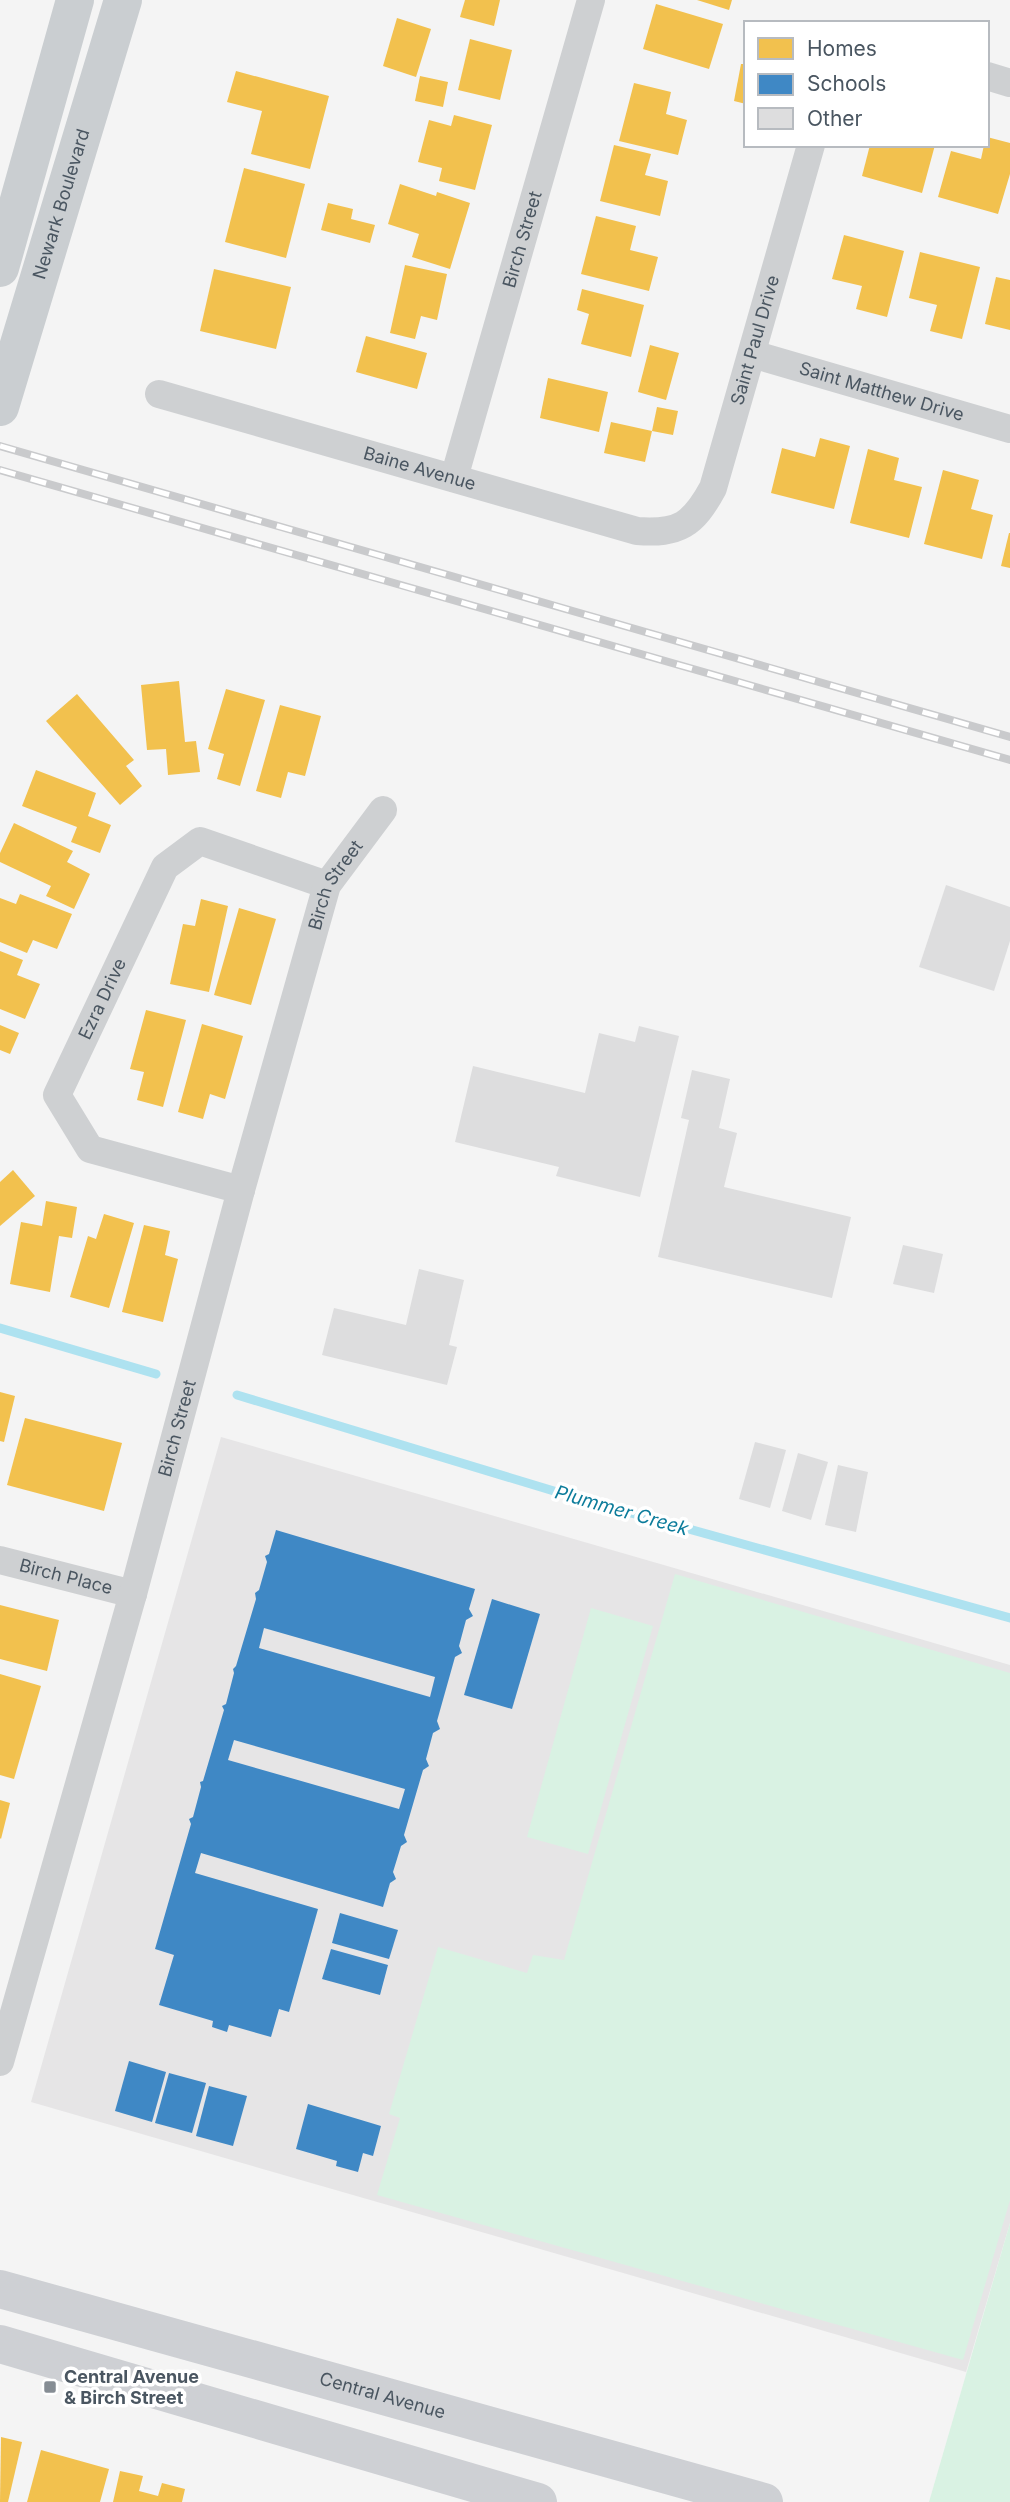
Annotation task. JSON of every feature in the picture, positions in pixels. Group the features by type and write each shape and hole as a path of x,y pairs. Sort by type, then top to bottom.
{"main road":[{"path":"0,268 75,0"},
{"name":"Newark Boulevard","path":"5,391 123,0"},
{"name":"Central Avenue","path":"0,2289 764,2502"},
{"path":"0,2344 538,2502"}],"street":[{"name":"Birch Street","path":"454,478 591,0"},
{"path":"989,77 1010,83"},
{"name":"Saint Paul Drive","path":"682,527 700,512 713,488 810,147"},
{"name":"Saint Matthew Drive","path":"752,354 1010,429"},
{"name":"Baine Avenue","path":"159,394 637,531 660,532 682,527"},
{"name":"Birch Street","path":"0,2062 133,1594 241,1190 327,885 383,810"},
{"name":"Ezra Drive","path":"241,1190 90,1149 57,1096 165,867 200,841 327,885"},
{"name":"Birch Place","path":"0,1560 133,1594"}],"shaded area":[{"path":"221,1437 1010,1665 1010,2223 966,2372 31,2102"}],"green space":[{"path":"675,1574 1010,1673 1010,2200 963,2360 377,2195 400,2118 389,2114 438,1947 527,1973 533,1955 564,1960"},
{"path":"591,1608 653,1626 588,1854 527,1837"},
{"path":"1010,2223 1010,2502 929,2502"}],"building: Homes":[{"path":"465,0 500,0 494,26 460,17"},
{"path":"697,0 732,0 729,10"},
{"path":"656,4 723,24 709,69 643,49"},
{"path":"397,18 431,29 416,77 383,66"},
{"path":"470,39 512,50 500,100 458,90"},
{"path":"741,64 744,64 744,104 734,101"},
{"path":"236,71 329,96 310,169 251,154 262,111 227,102"},
{"path":"420,76 448,82 443,107 415,101"},
{"path":"634,83 671,92 666,114 687,120 678,155 619,141"},
{"path":"454,115 492,125 475,190 439,181 442,168 418,162 429,120 451,126"},
{"path":"989,138 1010,143 1010,174 998,214 938,197 951,151 981,159 984,147 989,147"},
{"path":"614,145 651,154 645,175 668,181 660,216 600,201"},
{"path":"869,147 934,147 922,193 862,176"},
{"path":"244,168 305,184 286,258 225,242"},
{"path":"400,184 436,196 437,192 470,203 450,269 412,257 419,234 388,224"},
{"path":"328,203 353,209 351,219 375,225 370,243 321,230"},
{"path":"596,216 636,226 630,250 658,257 649,291 581,274"},
{"path":"844,235 904,251 887,317 856,309 862,286 832,279"},
{"path":"920,252 980,267 962,339 930,331 937,305 909,298"},
{"path":"405,265 447,274 437,320 421,316 415,339 390,333"},
{"path":"214,269 291,287 276,349 200,331"},
{"path":"996,277 1010,280 1010,330 985,324"},
{"path":"582,289 644,305 631,357 581,344 589,314 577,310"},
{"path":"366,336 427,353 417,389 356,372"},
{"path":"650,345 679,353 666,400 638,392"},
{"path":"548,378 608,392 599,432 540,418"},
{"path":"657,407 678,411 673,435 652,431"},
{"path":"611,422 652,431 645,462 604,453"},
{"path":"820,438 850,446 834,509 771,493 782,448 815,457"},
{"path":"868,449 899,458 894,480 922,487 909,538 850,523"},
{"path":"943,470 979,480 971,509 993,515 982,559 924,544"},
{"path":"1010,533 1010,568 1001,566"},
{"path":"179,681 185,742 196,741 200,772 168,775 166,749 147,750 141,685"},
{"path":"226,689 265,700 240,786 217,779 224,754 208,749"},
{"path":"77,694 134,760 126,766 142,786 120,805 46,721"},
{"path":"280,705 321,716 305,776 288,772 281,798 256,791"},
{"path":"36,770 96,793 88,816 111,825 100,853 71,842 77,827 22,806"},
{"path":"14,823 73,851 67,862 90,874 74,909 46,896 51,886 0,862 0,853"},
{"path":"20,894 72,914 57,949 33,940 27,953 0,942 0,898 16,904"},
{"path":"201,899 228,906 209,992 170,984 183,924 195,926"},
{"path":"239,908 276,919 251,1005 214,995"},
{"path":"0,951 23,960 17,975 40,984 25,1019 0,1009"},
{"path":"146,1010 186,1020 163,1107 137,1100 144,1072 130,1069"},
{"path":"202,1024 243,1036 225,1099 210,1094 203,1119 178,1112"},
{"path":"0,1025 19,1033 10,1054 0,1050"},
{"path":"13,1170 35,1196 0,1226 0,1182"},
{"path":"46,1201 77,1207 72,1238 59,1236 50,1292 10,1284 21,1222 42,1226"},
{"path":"104,1214 134,1223 109,1308 70,1297 88,1236 96,1239"},
{"path":"144,1225 170,1231 165,1255 178,1259 163,1322 122,1312"},
{"path":"0,1392 15,1396 4,1442 0,1441"},
{"path":"25,1418 122,1443 104,1511 7,1485"},
{"path":"0,1605 59,1620 47,1671 0,1659"},
{"path":"0,1674 41,1686 14,1779 0,1775"},
{"path":"0,1800 10,1803 1,1839 0,1838"},
{"path":"1,2437 22,2442 8,2502 0,2502"},
{"path":"41,2450 109,2469 100,2502 27,2502"},
{"path":"120,2471 143,2476 139,2491 158,2496 162,2483 185,2489 182,2502 113,2502"}],"building: Schools":[{"path":"276,1530 475,1589 469,1609 473,1616 466,1620 459,1646 462,1653 455,1657 437,1721 440,1729 433,1733 426,1759 429,1766 423,1770 404,1835 407,1842 401,1846 393,1872 396,1879 390,1883 383,1907 201,1853 195,1873 318,1909 289,2012 279,2009 271,2037 229,2025 227,2032 212,2027 213,2021 159,2005 174,1955 155,1949 191,1824 189,1819 193,1817 200,1782 203,1781 224,1710 222,1706 226,1704 233,1669 256,1599 255,1593 259,1590 267,1562 265,1556 269,1554","holes":["264,1628 435,1677 430,1697 259,1648","234,1740 405,1789 399,1809 228,1760"]},
{"path":"492,1599 540,1614 512,1709 464,1695"},
{"path":"340,1913 398,1930 389,1959 332,1943"},
{"path":"331,1949 388,1965 380,1995 322,1979"},
{"path":"129,2061 166,2072 152,2122 115,2111"},
{"path":"169,2073 206,2083 192,2133 155,2123"},
{"path":"209,2086 247,2096 233,2146 196,2136"},
{"path":"308,2104 381,2126 373,2156 363,2153 358,2172 336,2166 337,2161 296,2149"}],"building: Other":[{"path":"946,885 1010,907 1010,941 994,991 919,967"},
{"path":"639,1026 679,1036 640,1197 556,1176 559,1167 455,1142 473,1066 585,1093 599,1033 635,1042"},
{"path":"692,1070 730,1079 719,1128 737,1133 724,1187 851,1217 832,1298 658,1257 689,1120 681,1118"},
{"path":"903,1245 943,1254 934,1293 893,1284"},
{"path":"419,1269 464,1280 449,1345 457,1347 447,1385 322,1355 334,1308 406,1325"},
{"path":"755,1442 786,1450 770,1508 739,1499"},
{"path":"798,1453 828,1462 811,1520 782,1511"},
{"path":"838,1465 868,1472 856,1532 825,1525"}],"waterway":[{"name":"Plummer Creek","path":"0,1328 156,1374"},
{"name":"Plummer Creek","path":"237,1395 577,1498 1010,1618"}],"railway":[{"path":"0,446 1010,737"},
{"path":"0,470 1010,760"}],"place":[{"name":"Central Avenue & Birch Street","path":"50,2387"}]}
